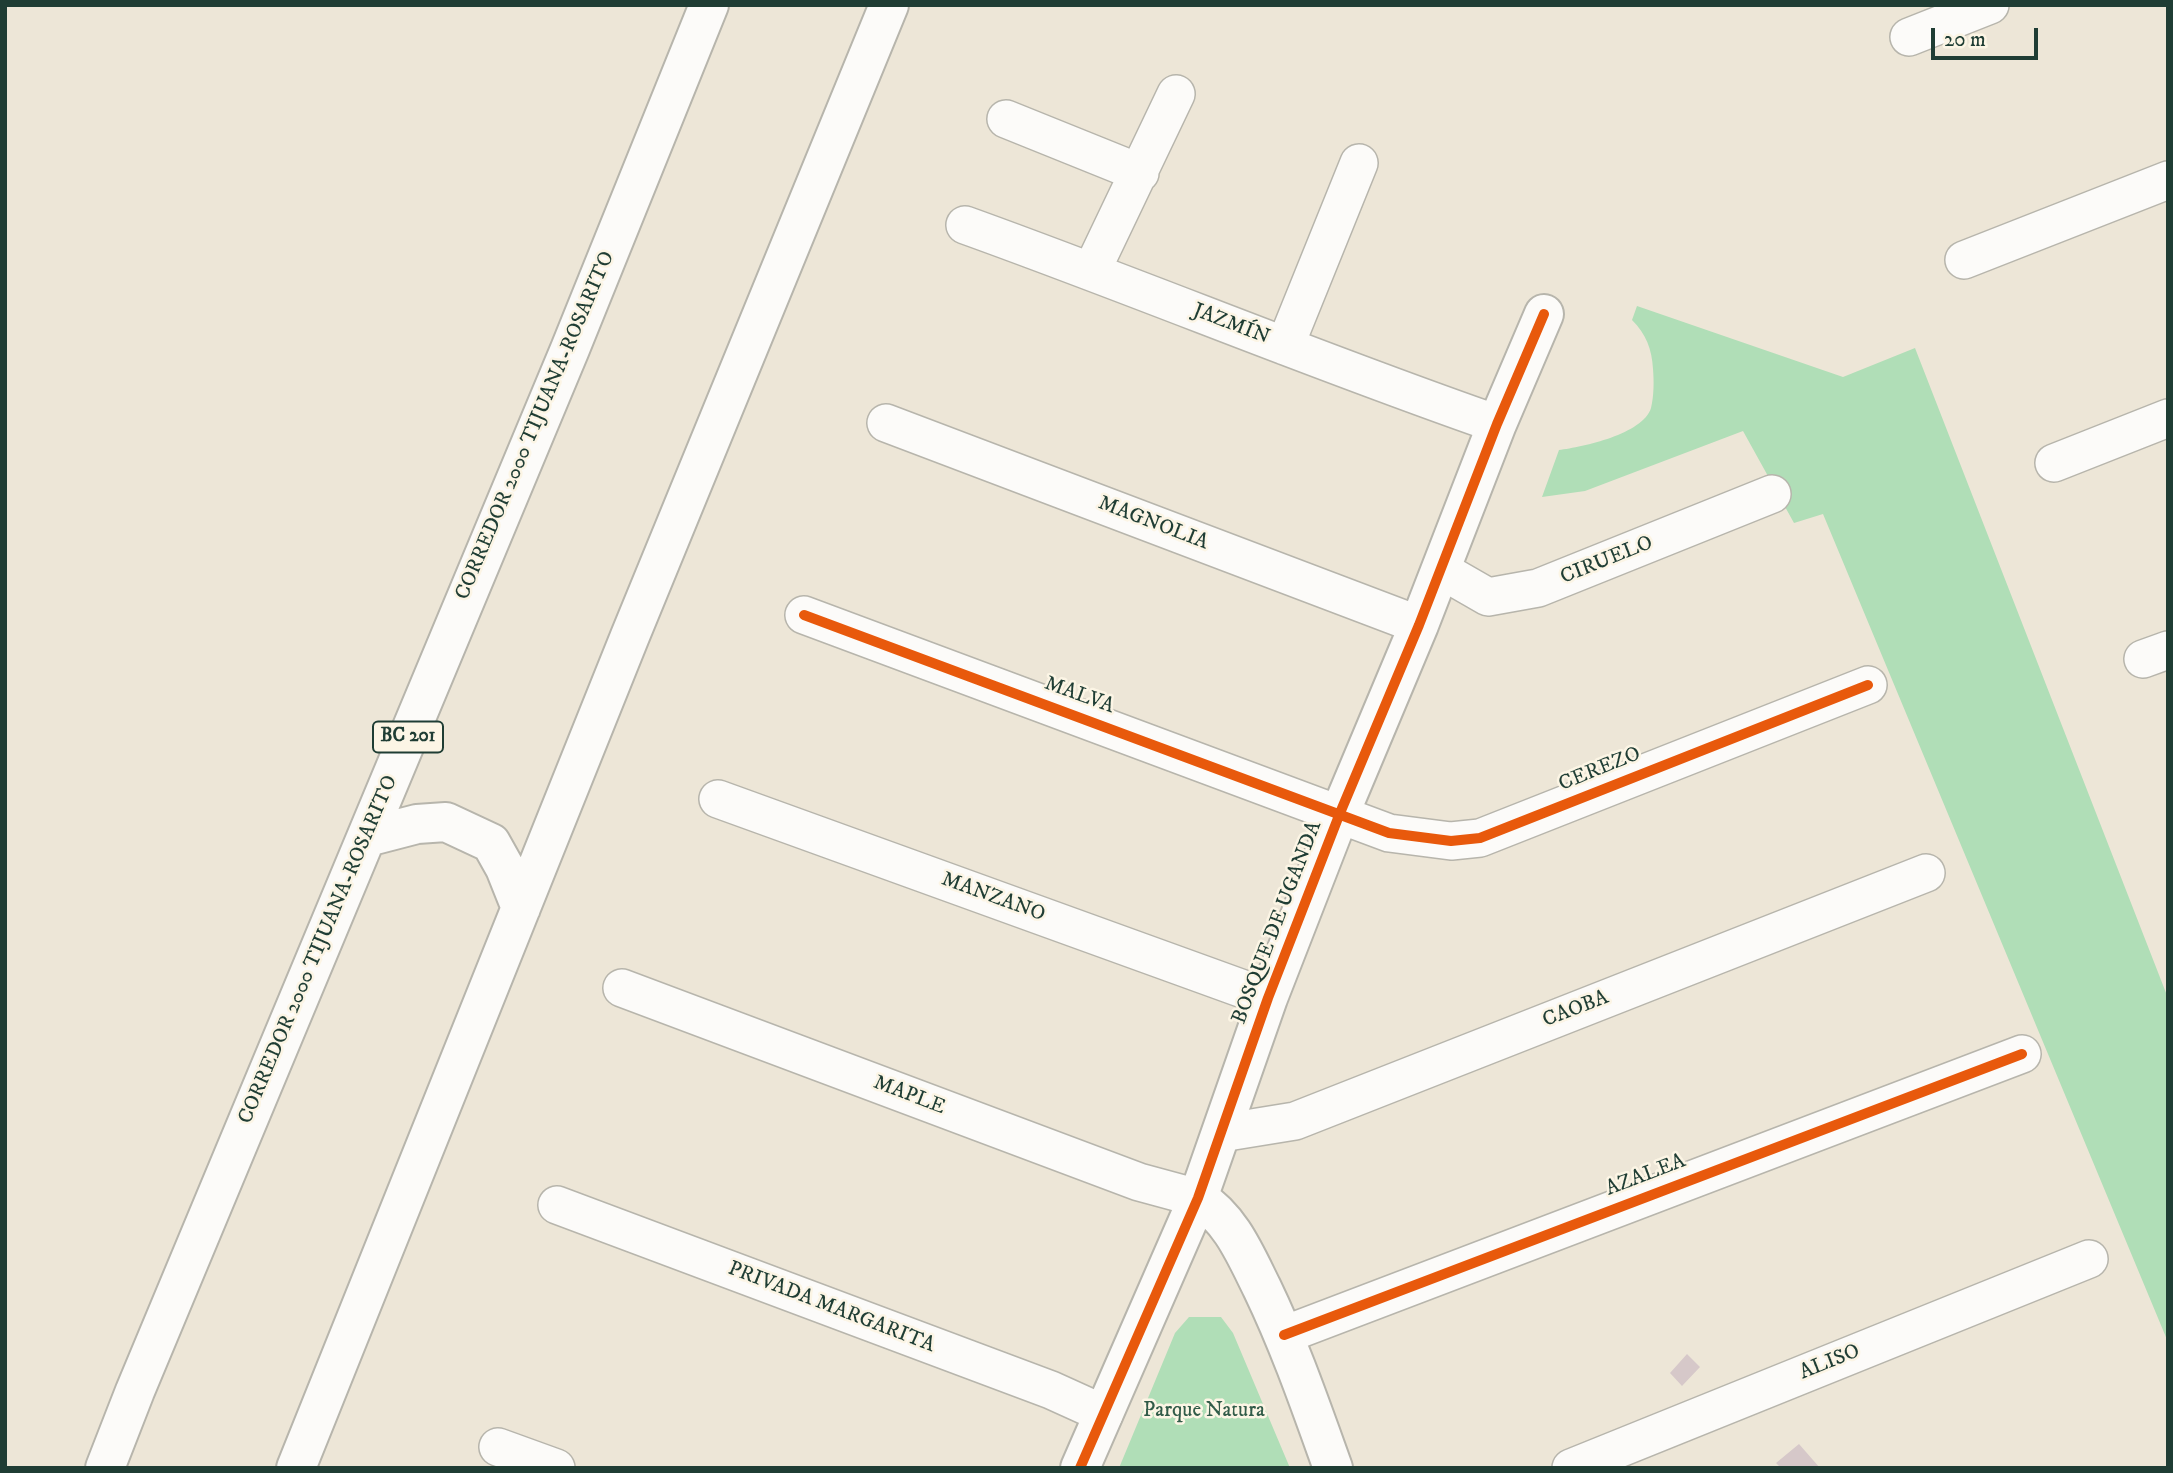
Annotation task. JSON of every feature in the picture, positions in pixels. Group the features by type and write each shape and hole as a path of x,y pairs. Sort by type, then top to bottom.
{"main road":[{"name":"CORREDOR 2000 TIJUANA-ROSARITO","path":"106,1468 135,1391 367,837 709,5"},
{"path":"296,1468 729,390 889,5"},
{"name":"BOSQUE DE UGANDA","path":"1080,1468 1198,1198 1268,998 1340,813 1544,314"},
{"path":"367,837 417,824 446,822 491,843 505,868 521,908"},
{"path":"1198,1198 1210,1206 1240,1242 1284,1335 1333,1468"}],"street":[{"path":"1909,37 1990,5"},
{"path":"1091,270 1176,94"},
{"path":"1006,119 1140,173"},
{"path":"1285,346 1359,163"},
{"path":"1964,260 2168,180"},
{"name":"JAZMÍN","path":"965,225 1497,424"},
{"path":"2054,463 2168,418"},
{"name":"MAGNOLIA","path":"886,423 1419,625"},
{"name":"CIRUELO","path":"1441,570 1488,597 1538,588 1772,494"},
{"name":"MALVA","path":"804,615 1340,813"},
{"name":"CEREZO","path":"1340,813 1390,833 1451,841 1480,838 1868,685"},
{"name":"MANZANO","path":"718,799 1268,998"},
{"name":"CAOBA","path":"1221,1133 1295,1121 1926,873"},
{"name":"MAPLE","path":"622,988 1139,1182 1198,1198"},
{"name":"AZALEA","path":"1284,1335 2022,1054"},
{"name":"PRIVADA MARGARITA","path":"556,1205 1051,1391 1104,1414"},
{"name":"ALISO","path":"1572,1468 2089,1259"},
{"path":"498,1447 556,1468"}],"green space":[{"path":"1637,306 1843,377 1915,348 2168,998 2168,1342 1823,514 1794,523 1743,431 1585,491 1542,497 1559,450 1597,442 1625,432 1646,417 1651,408 1654,388 1652,362 1645,336 1632,320"},
{"name":"Parque Natura","path":"1189,1317 1221,1317 1233,1333 1290,1468 1119,1468 1175,1333"}],"building":[{"path":"1687,1354 1700,1367 1682,1386 1670,1373"},
{"path":"1799,1444 1820,1468 1781,1468 1776,1463"}],"cycle path":[{"path":"1080,1468 1198,1198 1268,998 1340,813 1544,314"},
{"path":"804,615 1389,833 1451,841 1480,838 1868,685"},
{"path":"1284,1335 2022,1054"}]}
